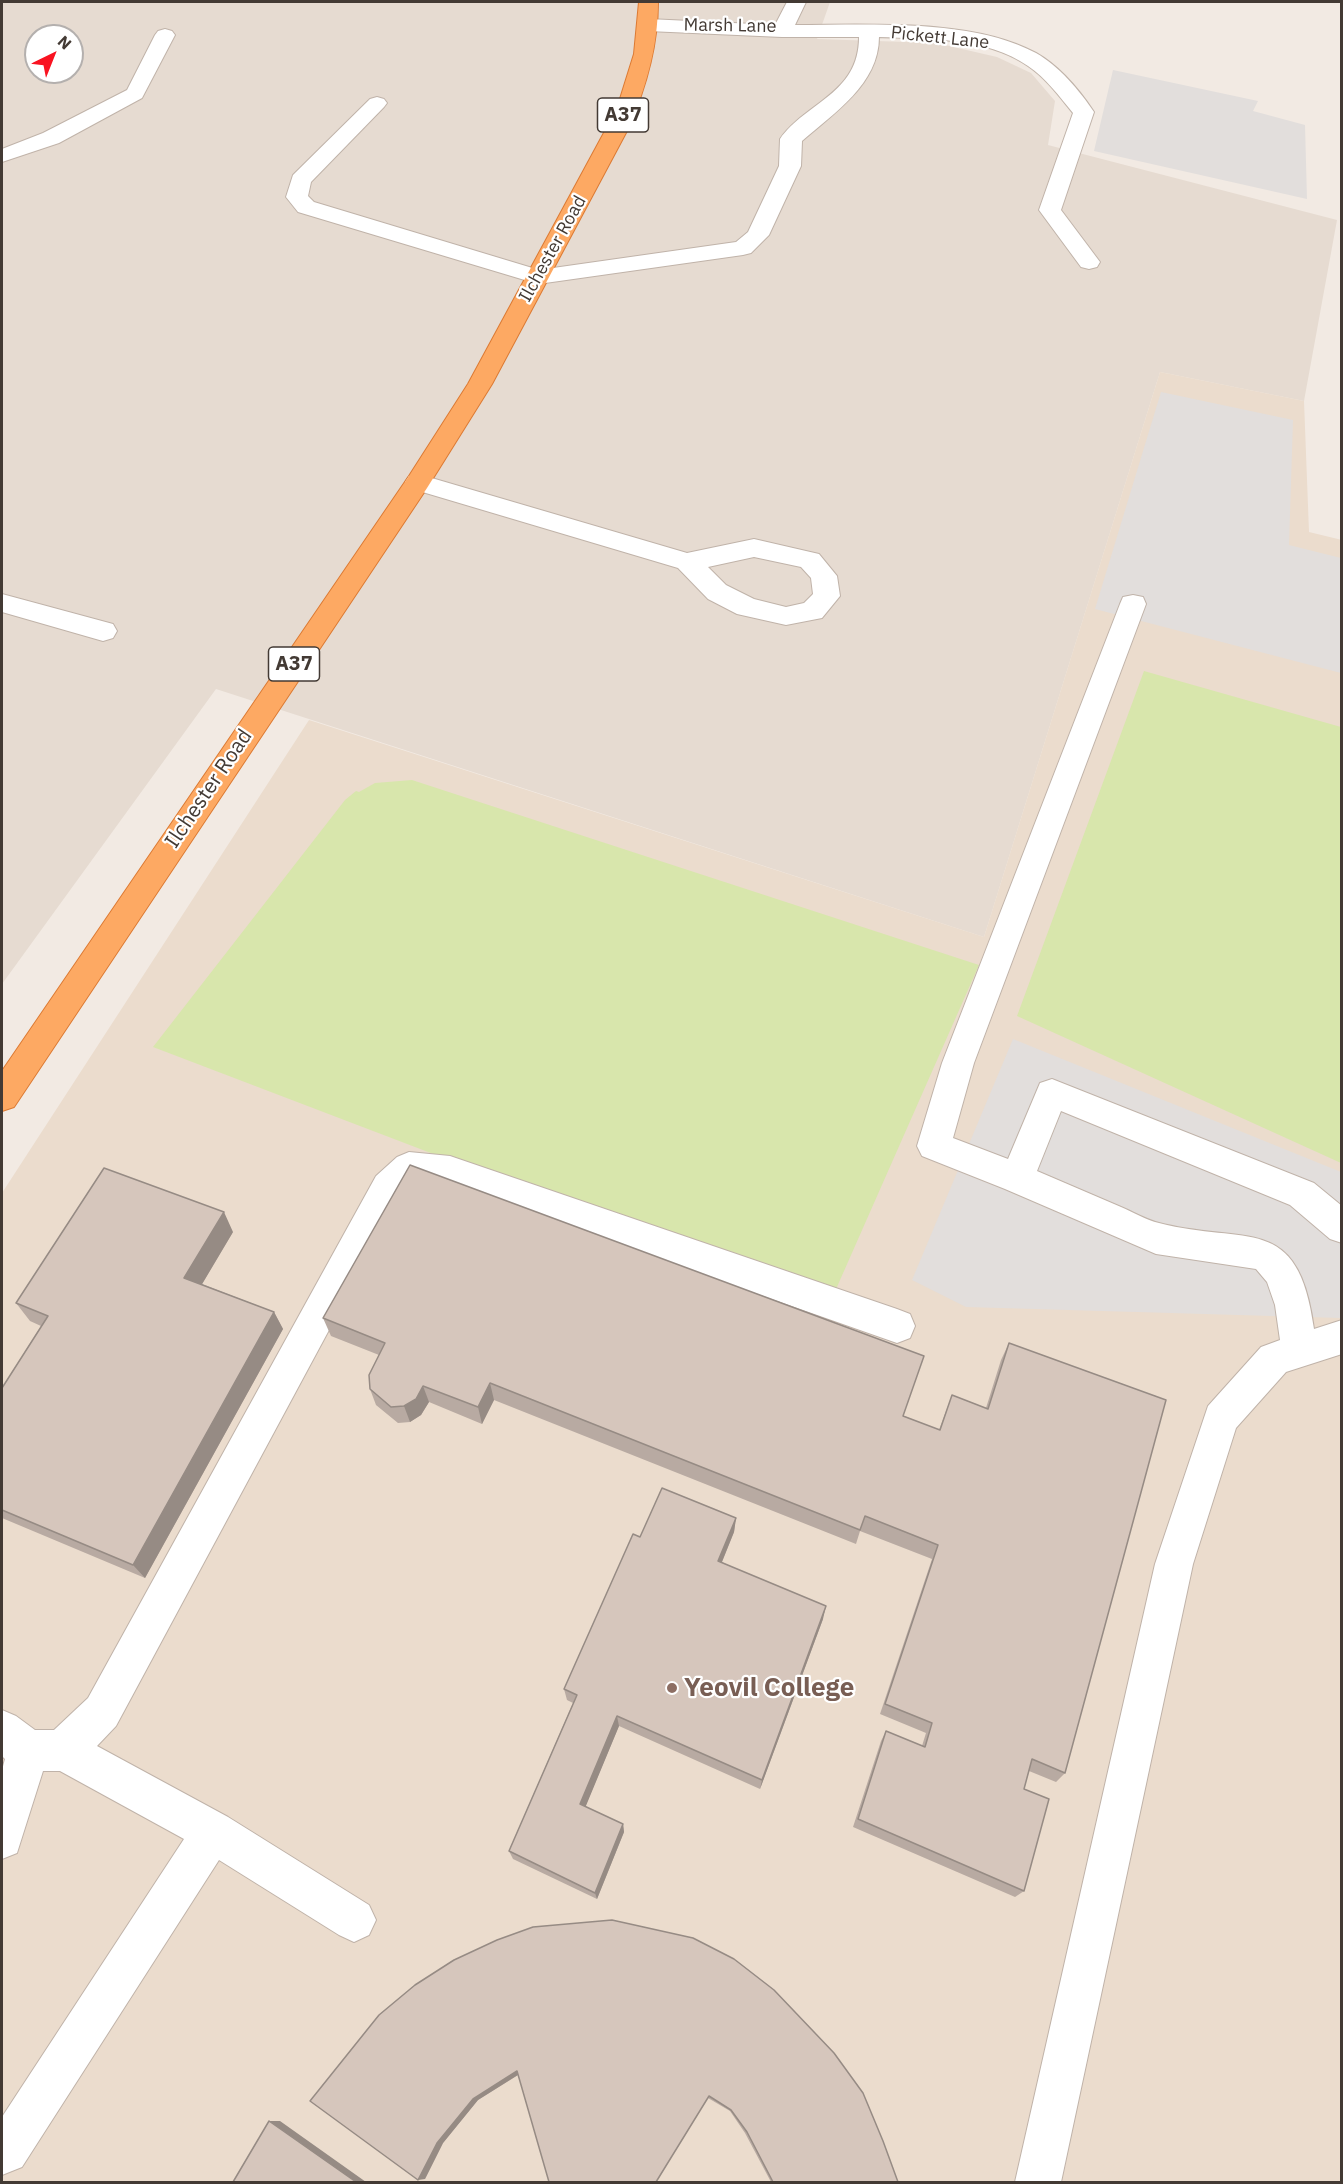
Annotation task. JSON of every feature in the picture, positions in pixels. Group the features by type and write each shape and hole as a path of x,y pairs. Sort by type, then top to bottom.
{"highway":[{"name":"Ilchester Road","path":"2,1097 418,482 480,384 601,160 629,102 644,54 648,2"}],"street":[{"name":"Marsh Lane","path":"648,24 782,31 796,2"},
{"name":"Pickett Lane","path":"782,31 943,35 996,43 1029,57 1053,77 1084,112 1050,210 1089,262"},
{"path":"377,103 301,180 297,197 306,207 538,278 743,248 758,235 790,166 791,139 850,89 869,51 869,32"},
{"path":"2,156 51,138 135,94 165,35"},
{"path":"418,482 687,562"},
{"path":"2,603 103,631"},
{"path":"1133,604 958,1063 934,1146 1017,1178 1156,1238 1251,1252 1268,1258 1282,1273 1293,1305 1299,1351"},
{"path":"1017,1178 1052,1093 1302,1194 1341,1228"},
{"path":"2,1838 31,1744 102,1712 388,1187 409,1167 450,1171 897,1326"},
{"path":"1038,2182 1174,1564 1221,1418 1274,1359 1341,1337"},
{"path":"31,1744 213,1832 354,1920"},
{"path":"2,2152 6,2151 213,1832"}],"shaded area":[{"path":"2,2 830,2 817,39 936,43 997,57 1031,73 1055,101 1048,145 1337,220 1304,401 1160,372 984,937 216,689 2,984"},
{"path":"1113,70 1258,101 1253,111 1305,125 1307,199 1094,151"},
{"name":"Yeovil College","path":"1160,372 1304,401 1309,532 1342,540 1341,2182 2,2182 2,1193 309,720 984,937"},
{"path":"1161,392 1293,420 1289,545 1341,558 1341,673 1095,609"},
{"path":"1013,1039 1341,1172 1341,1318 966,1307 912,1280"}],"green space":[{"path":"1144,671 1341,727 1341,1163 1017,1016"},
{"path":"412,780 979,965 829,1305 153,1047 345,800 356,791 359,792 375,783"}],"building":[{"path":"410,1165 924,1356 903,1416 940,1430 952,1395 988,1409 1009,1343 1166,1400 1065,1773 1032,1759 1024,1789 1049,1799 1024,1891 858,1819 886,1731 925,1747 932,1723 885,1704 938,1545 865,1516 860,1530 490,1383 478,1407 423,1386 416,1399 404,1406 391,1407 370,1389 369,1375 385,1343 323,1318"},
{"path":"104,1168 224,1212 184,1278 274,1312 133,1565 2,1510 2,1388 48,1316 16,1303"},
{"path":"662,1488 736,1518 718,1561 826,1606 762,1780 617,1716 580,1804 623,1824 595,1893 509,1851 577,1695 564,1689 633,1534 640,1537"},
{"path":"612,1920 693,1938 734,1959 774,1990 834,2053 863,2093 898,2182 773,2182 747,2132 731,2110 709,2096 656,2182 549,2182 517,2071 473,2099 437,2143 418,2180 310,2101 379,2015 415,1985 454,1960 497,1940 533,1927"},
{"path":"269,2121 356,2182 233,2182"}],"place":[{"name":"Yeovil College","path":"672,1688"}]}
